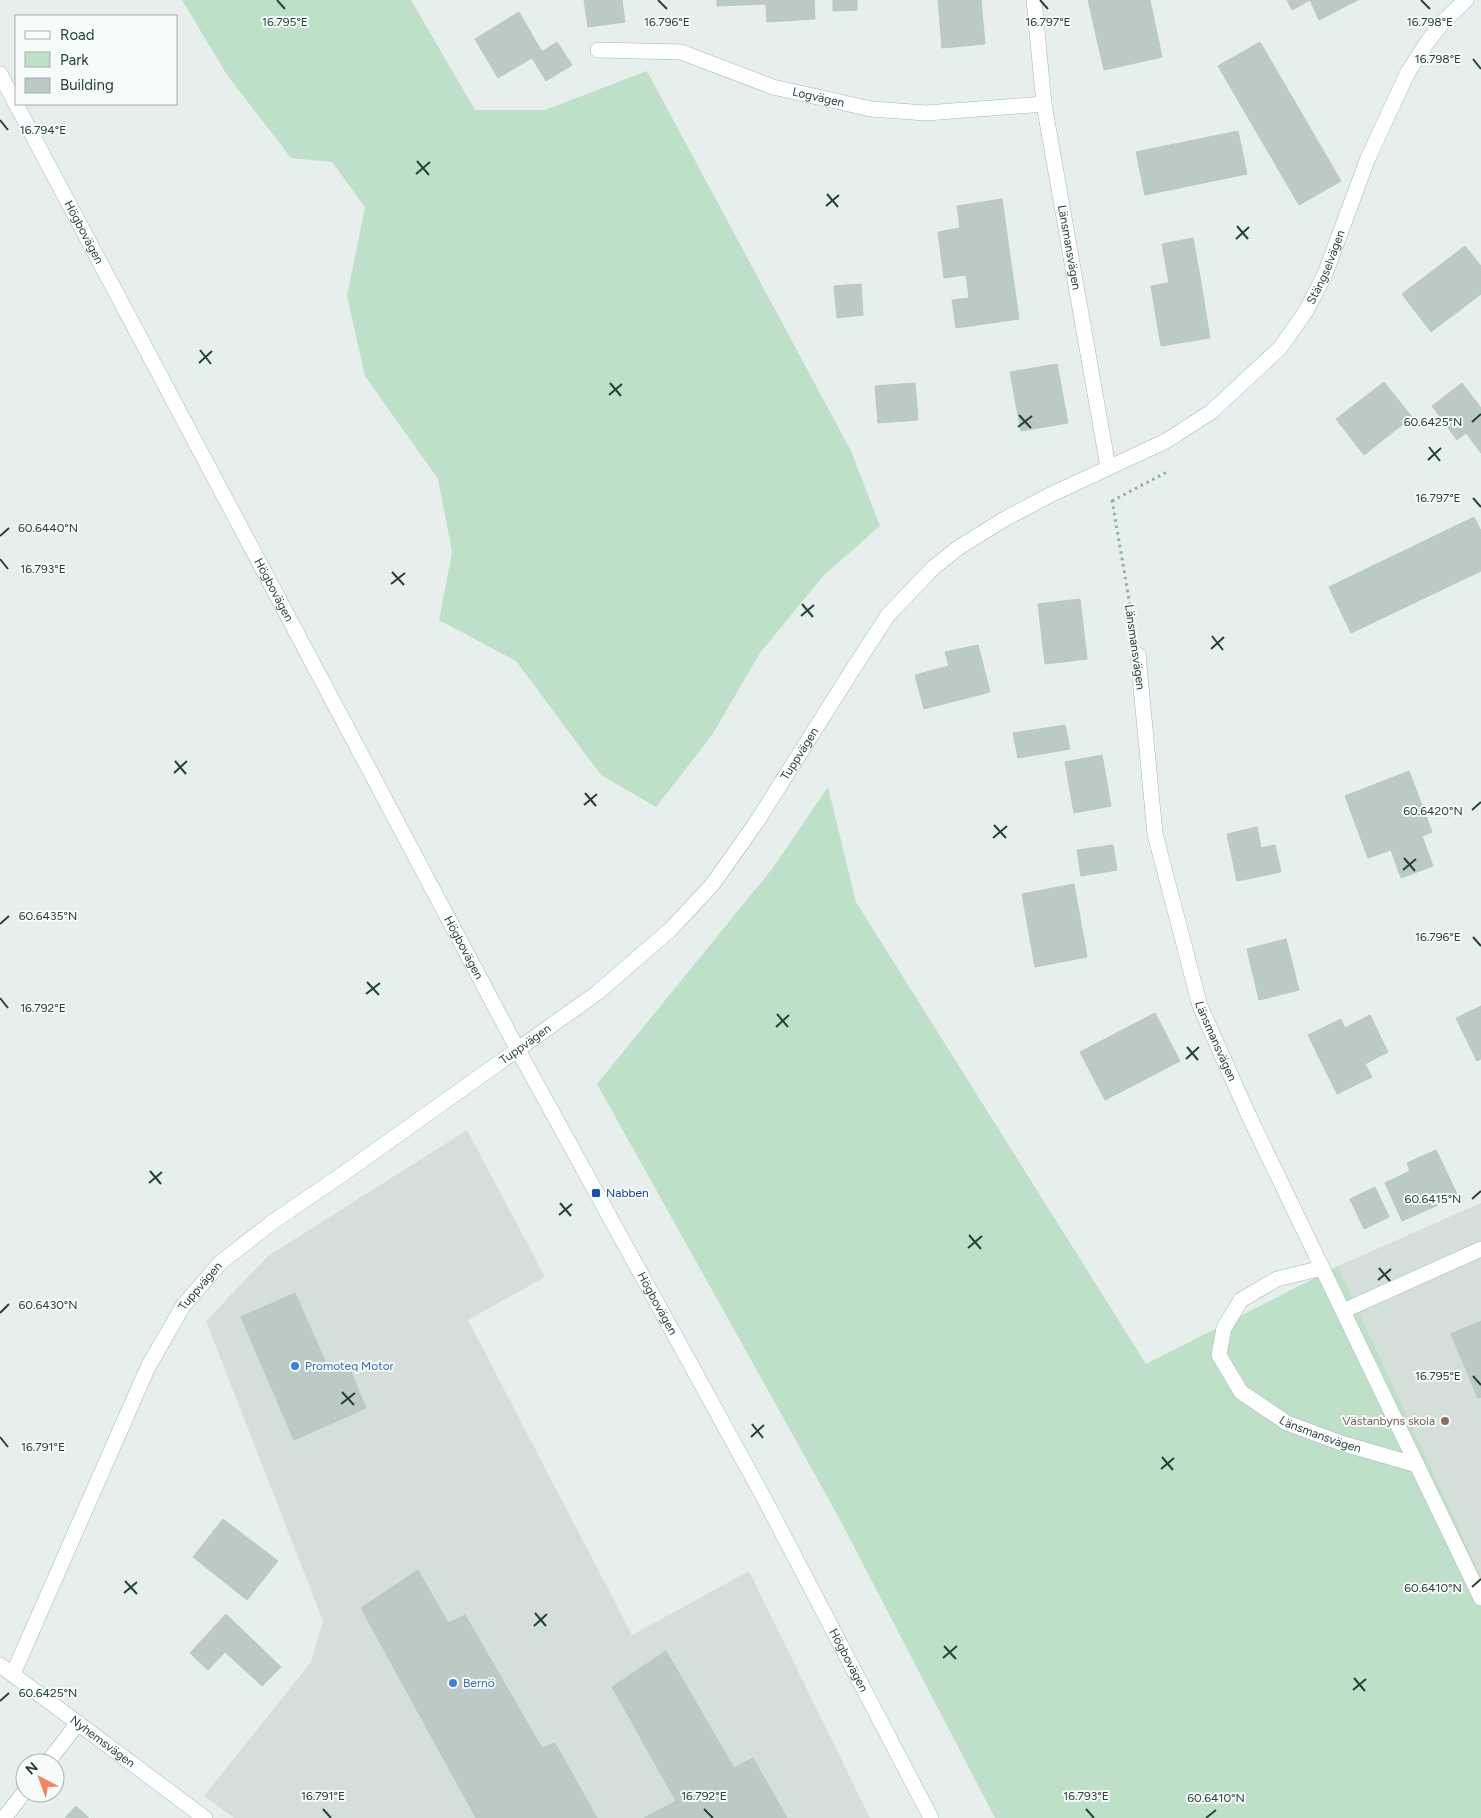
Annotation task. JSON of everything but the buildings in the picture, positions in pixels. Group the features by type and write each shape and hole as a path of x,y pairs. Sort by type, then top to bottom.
{"street":[{"name":"Länsmansvägen","path":"1034,0 1044,104 1108,467"},
{"name":"Stängselvägen","path":"1108,467 1166,441 1211,412 1280,348 1306,311 1325,274 1368,158 1408,72 1428,40 1466,0"},
{"name":"Logvägen","path":"598,50 681,52 773,87 871,109 926,113 1044,104"},
{"name":"Högbovägen","path":"0,74 15,102"},
{"name":"Högbovägen","path":"16,105 518,1050 764,1498 931,1818"},
{"name":"Tuppvägen","path":"13,1674 148,1367 183,1306 221,1262 274,1221 597,993 670,930 712,885 756,823 888,615 933,568 958,548 1002,520 1108,467"},
{"name":"Länsmansvägen","path":"1138,655 1155,834 1200,1006 1248,1114 1480,1593"},
{"path":"1343,1311 1481,1249"},
{"name":"Länsmansvägen","path":"1322,1268 1277,1279 1241,1300 1224,1328 1220,1355 1241,1392 1287,1423 1341,1444 1417,1465"},
{"name":"Nyhemsvägen","path":"0,1665 204,1818"},
{"path":"55,1753 78,1723"},
{"path":"4,1818 16,1803"}],"path":[{"name":"Länsmansvägen","path":"1108,467 1138,655"}],"shaded area":[{"path":"467,1130 545,1277 468,1320 632,1635 749,1571 870,1818 234,1818 204,1796 311,1662 323,1621 206,1321 268,1256"},
{"name":"Västanbyns skola","path":"1481,1203 1481,1576 1338,1266"}],"green space":[{"path":"182,0 411,0 475,110 545,110 647,71 851,451 880,526 824,575 760,653 712,735 656,807 601,775 516,661 439,620 452,552 438,479 365,376 347,296 365,207 332,162 291,158 227,75"},
{"path":"828,787 856,902 1146,1364 1338,1266 1481,1576 1481,1818 995,1818 838,1516 597,1084 772,869"}],"place":[{"name":"Nabben","path":"596,1193"},
{"name":"Promoteq Motor","path":"295,1366"},
{"name":"Västanbyns skola","path":"1445,1421"},
{"name":"Bernö","path":"453,1683"}]}
